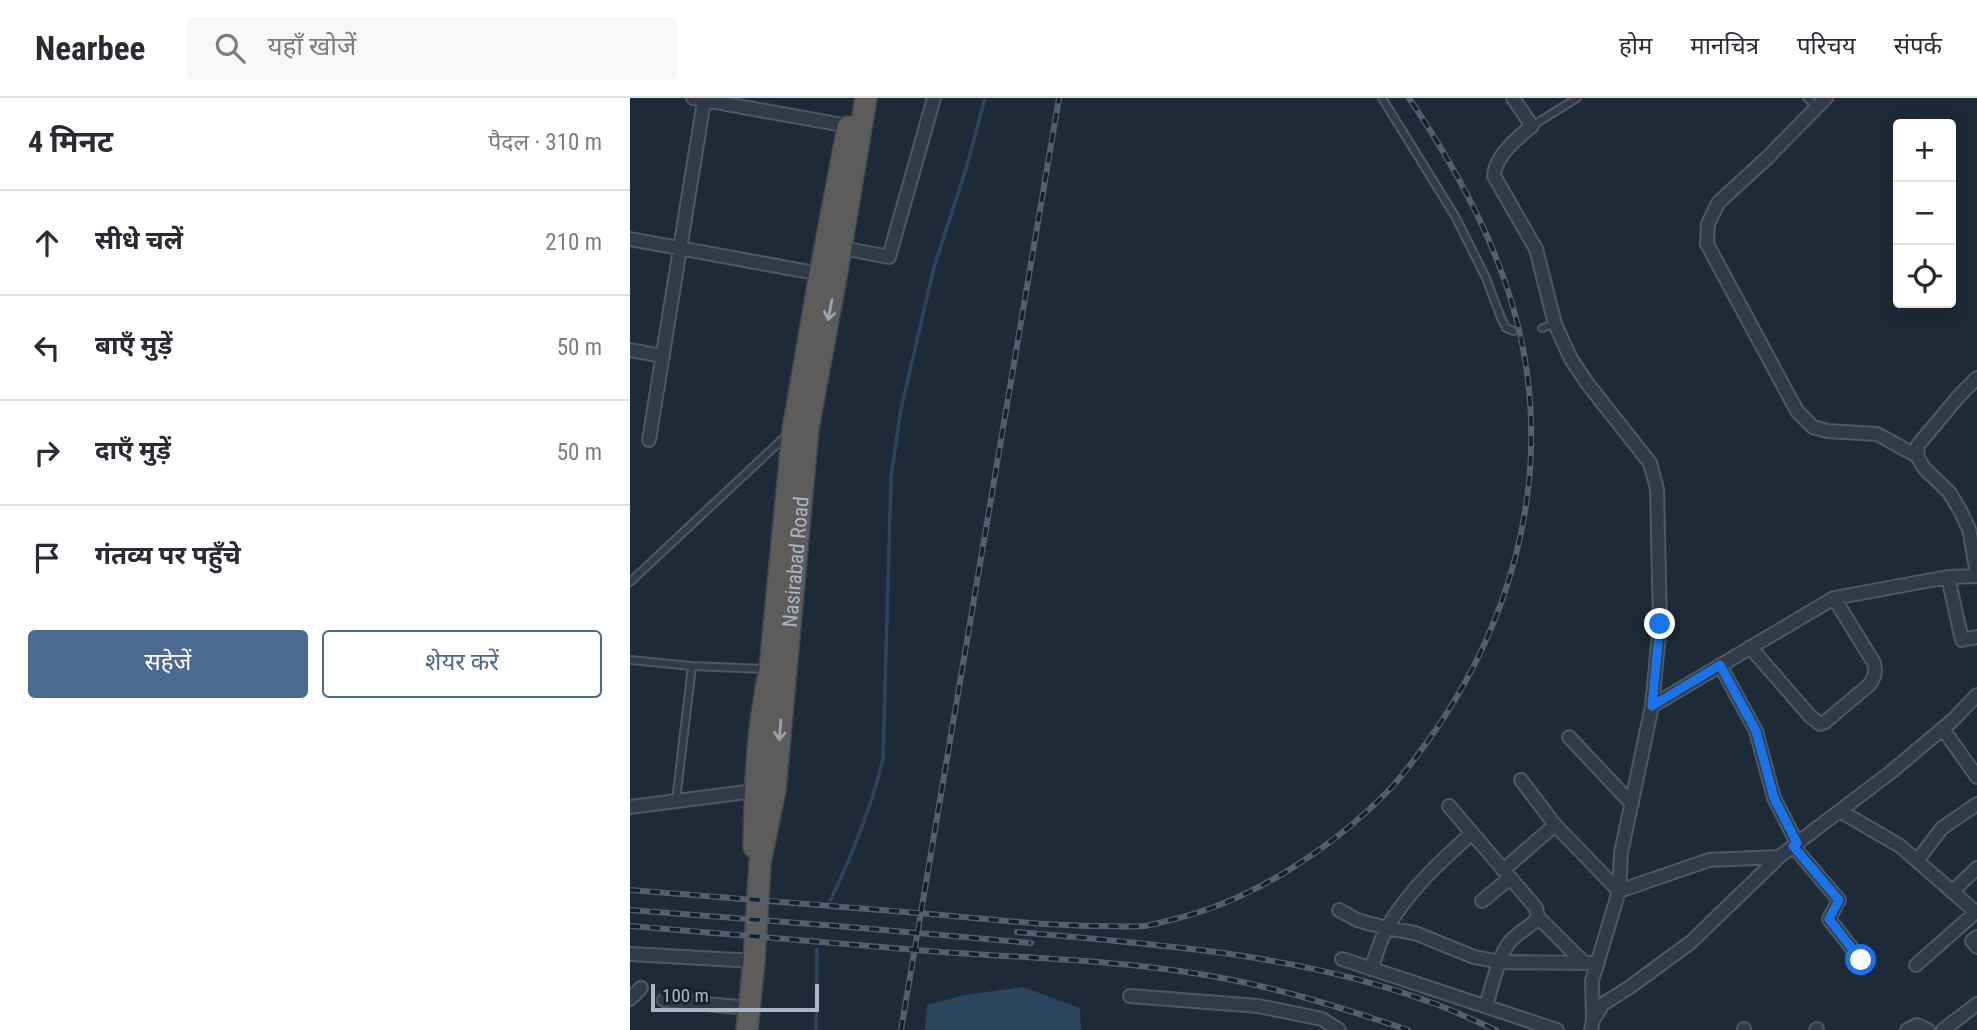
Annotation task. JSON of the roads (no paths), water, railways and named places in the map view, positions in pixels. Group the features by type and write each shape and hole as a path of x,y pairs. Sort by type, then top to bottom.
{"highway":[{"name":"Nasirabad Road","path":"747,1030 753,855 765,790 773,699 853,98"},
{"name":"Nasirabad Road","path":"773,699 770,669 793,430 828,276 842,248 866,98"},
{"name":"Nasirabad Road","path":"735,1030 749,961"}],"street":[{"path":"842,248 889,257 934,98"},
{"path":"1513,98 1532,126 1496,164 1494,176 1536,249 1555,324 1571,359 1650,463 1657,489 1660,624 1652,706 1621,853 1619,891 1608,934 1591,963 1592,1025"},
{"path":"649,440 680,248 698,99 848,126"},
{"path":"1652,706 1834,598 1977,574 1969,528 1960,510 1949,492 1924,468 1917,456 1877,434 1827,431 1813,427 1805,421 1797,411 1707,244 1708,224 1718,203 1822,103"},
{"path":"630,239 828,276"},
{"path":"630,350 663,356"},
{"path":"1917,456 1918,445 1977,378"},
{"path":"1948,577 1962,640 1977,637"},
{"path":"1750,647 1816,722 1825,722 1869,685 1876,671 1874,663 1834,598"},
{"path":"1720,665 1756,731 1774,798 1795,845 1839,900 1829,919 1861,960"},
{"path":"1592,1025 1603,1004 1691,942 1779,857 1891,772 1943,729 1977,695"},
{"path":"1943,729 1977,776"},
{"path":"1569,737 1632,804"},
{"path":"1521,780 1555,825 1619,891"},
{"path":"630,807 765,790"},
{"path":"1916,861 1941,828 1977,804"},
{"path":"1449,806 1536,908 1538,917 1591,963"},
{"path":"1840,811 1899,846 1977,913 1916,965"},
{"path":"1482,901 1555,825"},
{"path":"1371,969 1386,928 1432,869 1471,834"},
{"path":"1619,891 1709,860 1779,857"},
{"path":"1952,892 1977,868"},
{"path":"1339,910 1357,920 1415,933 1474,957 1500,962 1591,963"},
{"path":"1486,1006 1504,949 1538,917"},
{"path":"1977,937 1972,941 1977,947"},
{"path":"630,954 749,961"},
{"path":"1342,960 1557,1030"},
{"path":"630,999 641,988"},
{"path":"1130,996 1258,1006 1322,1018 1339,1030"},
{"path":"664,1000 738,1007"},
{"path":"1943,1030 1977,1004"},
{"path":"1907,1030 1917,1025 1928,1030"}],"lane":[{"path":"1382,98 1455,216 1486,278 1506,328 1514,331"},
{"path":"1532,126 1577,98"},
{"path":"1807,98 1822,103"},
{"path":"1542,328 1555,324"},
{"path":"630,582 793,430"},
{"path":"630,660 770,669"},
{"path":"676,801 692,666"}],"water":[{"path":"1023,987 1080,1008 1081,1030 925,1030 927,1005 964,995"}],"waterway":[{"path":"830,901 860,832 883,759 891,477 901,409 934,267 966,169 985,98"},
{"path":"816,1030 817,949"}],"railway":[{"path":"901,1030 1059,98"},
{"path":"630,890 1044,924 1144,926 1205,910 1248,893 1302,862 1340,834 1387,792 1435,731 1483,646 1502,601 1516,555 1526,507 1531,458 1525,360 1508,291 1496,257 1465,191 1409,98"},
{"path":"630,910 1031,943"},
{"path":"630,926 1167,969 1278,990 1408,1030"},
{"path":"1017,932 1225,953 1328,972 1427,1001 1496,1030"}]}
